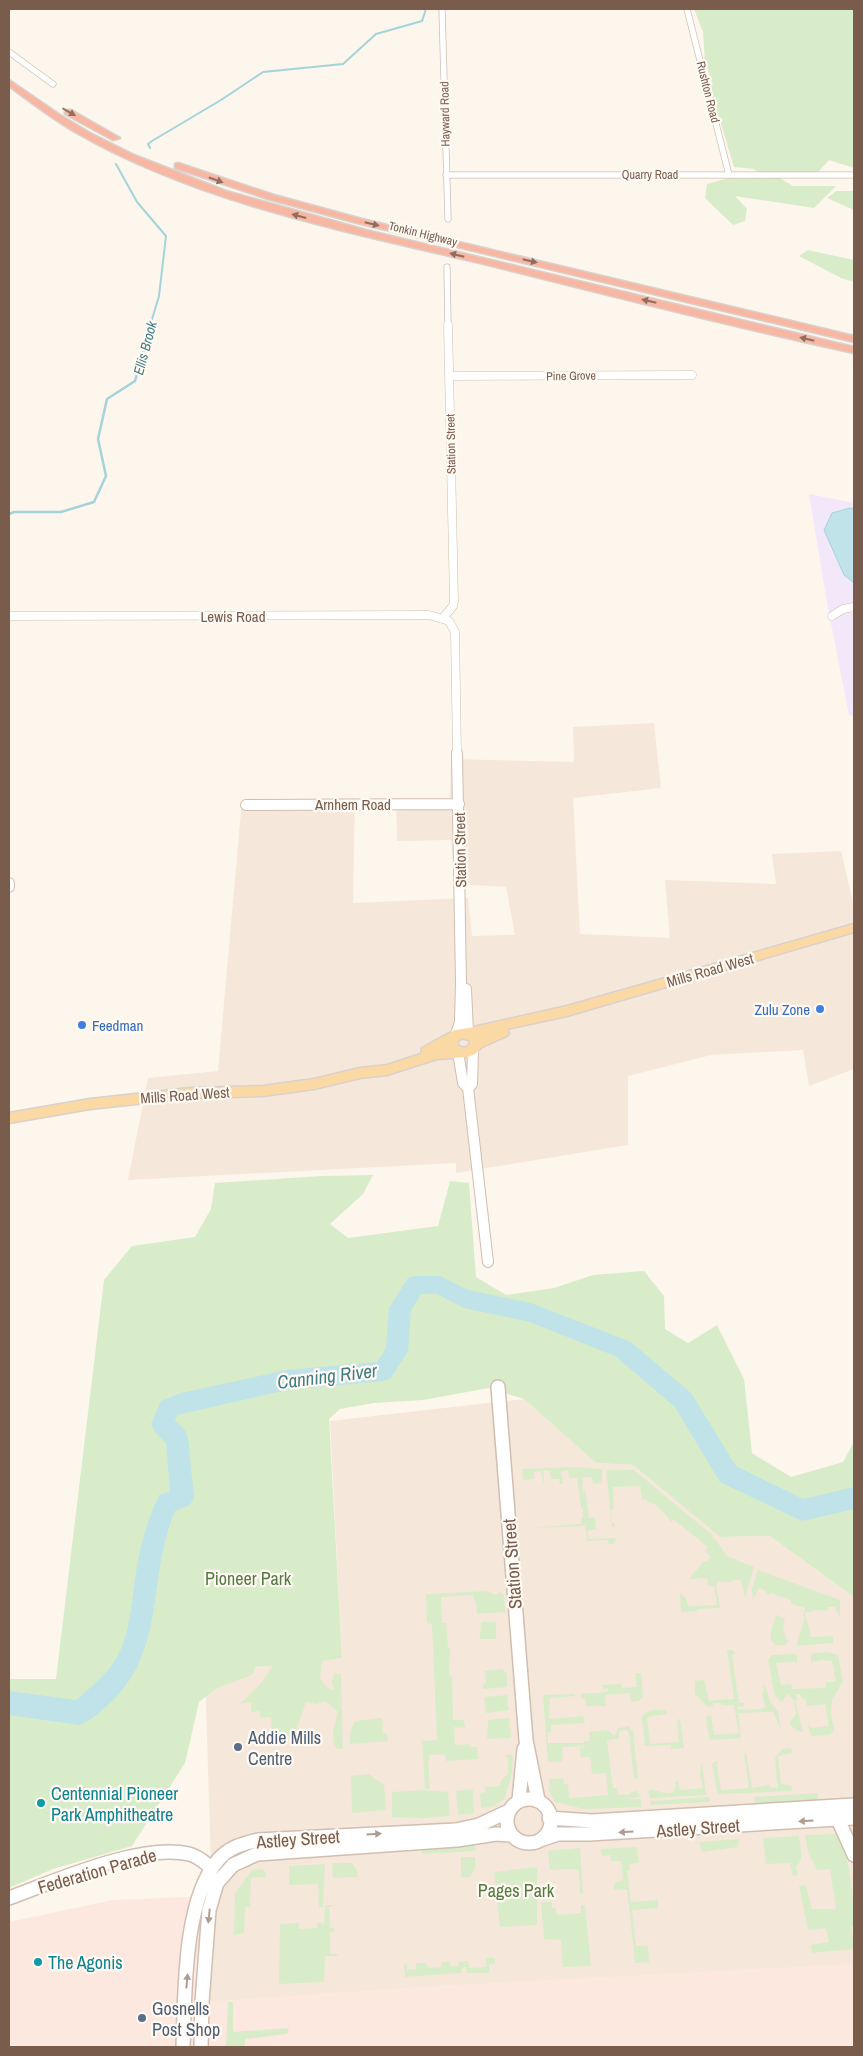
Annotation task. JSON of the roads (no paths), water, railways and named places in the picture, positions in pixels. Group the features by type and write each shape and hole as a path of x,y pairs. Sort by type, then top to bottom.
{"highway":[{"name":"Tonkin Highway","path":"9,72 66,111 131,146 166,161 271,197 350,218 854,339"},
{"name":"Tonkin Highway","path":"9,82 32,100 86,135 129,156 198,185 277,210 854,350"},
{"path":"9,87 32,100"}],"main road":[{"name":"Mills Road West","path":"360,1073 380,1062 424,1053 466,1039 535,1026 566,1011 854,928"},
{"name":"Mills Road West","path":"9,1118 90,1104 182,1094 263,1091 314,1084 360,1073 367,1074 407,1065 437,1054 466,1053 466,1039"}],"street":[{"name":"Hayward Road","path":"442,9 448,219"},
{"name":"Rushton Road","path":"687,9 729,175"},
{"path":"9,52 52,84"},
{"name":"Quarry Road","path":"446,175 854,175"},
{"name":"Station Street","path":"448,267 454,601 453,606 443,618 449,621 454,628 459,804 460,1022 466,1039 472,1084 468,1088"},
{"name":"Pine Grove","path":"450,376 692,375"},
{"path":"832,616 843,609 854,608"},
{"name":"Lewis Road","path":"9,616 429,615 443,618"},
{"name":"Arnhem Road","path":"246,805 459,804"},
{"name":"Station Street","path":"458,1052 463,1083 468,1088 488,1262"},
{"name":"Station Street","path":"498,1387 526,1740 538,1800"},
{"name":"Station Street","path":"519,1800 526,1740"},
{"path":"528,1798 538,1800 546,1808 549,1818 549,1829 543,1839 535,1843 527,1844 519,1841 512,1835 507,1819 509,1811 519,1800 528,1798"},
{"name":"Astley Street","path":"543,1839 564,1833 589,1834 836,1813 854,1805"},
{"name":"Astley Street","path":"219,1870 235,1846 258,1840 456,1830 479,1826 509,1811"},
{"name":"Astley Street","path":"549,1818 592,1822 735,1812 836,1813 854,1818"},
{"path":"836,1813 854,1855"},
{"name":"Astley Street","path":"219,1870 257,1854 368,1848 457,1840 496,1834 512,1835"},
{"name":"Federation Parade","path":"9,1898 80,1872 158,1852 191,1854 219,1870"},
{"path":"183,2047 195,1906 201,1889 219,1870"},
{"path":"201,2047 202,2002 209,1910 218,1883 219,1870"}],"water":[{"path":"850,508 854,509 854,583 844,575 824,530 832,513"}],"waterway":[{"name":"Ellis Brook","path":"150,148 148,144 152,141 221,100 263,72 343,64 376,34 422,21 426,9"},
{"name":"Ellis Brook","path":"116,164 137,202 166,236 159,296 150,326"},
{"name":"Ellis Brook","path":"9,514 14,512 61,512 94,502 106,476 98,439 107,399 135,381 151,325"},
{"name":"Canning River","path":"9,1703 79,1713 107,1689 120,1675 129,1660 141,1621 149,1561 159,1522 167,1503 182,1497 177,1438 162,1424 169,1408 181,1403 287,1380 383,1371 397,1351 400,1308 415,1285 440,1285 464,1299 531,1313 623,1349 683,1400 728,1474 802,1510 854,1498"}],"place":[{"name":"Zulu Zone","path":"820,1009"},
{"name":"Feedman","path":"82,1025"},
{"name":"Addie Mills Centre","path":"238,1747"},
{"name":"Centennial Pioneer Park Amphitheatre","path":"41,1803"},
{"name":"The Agonis","path":"38,1962"},
{"name":"Gosnells Post Shop","path":"142,2018"}],"park label":[{"name":"Pioneer Park","path":"248,1578"},
{"name":"Pages Park","path":"516,1890"}]}
